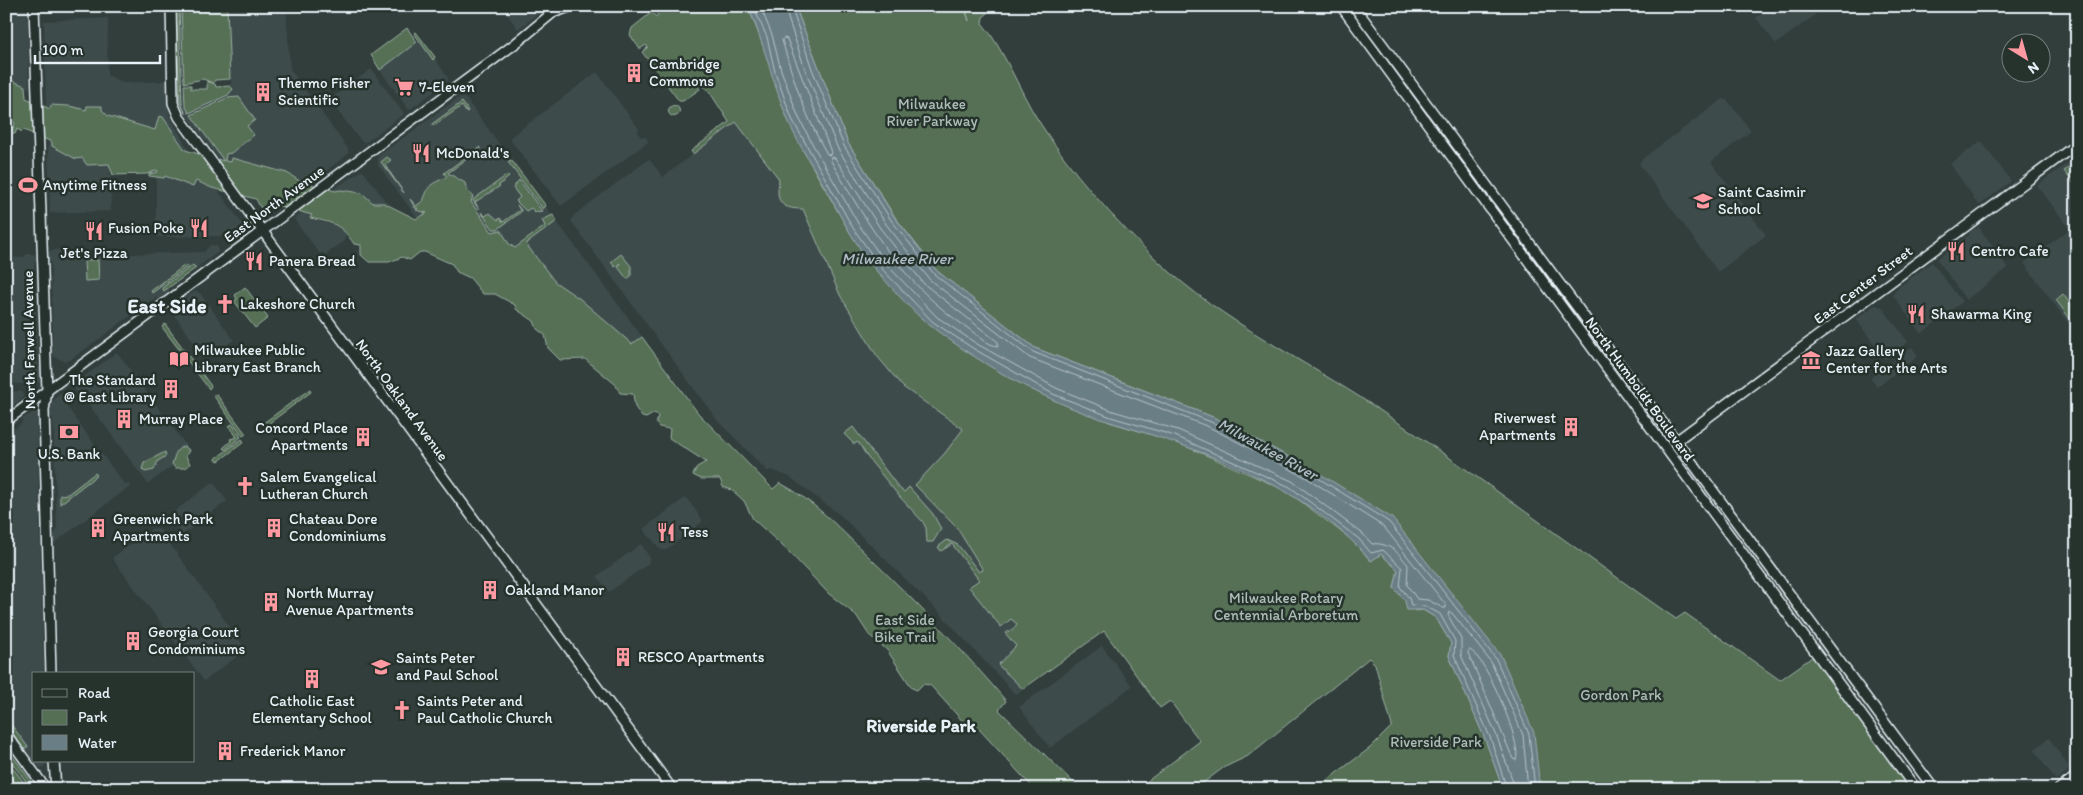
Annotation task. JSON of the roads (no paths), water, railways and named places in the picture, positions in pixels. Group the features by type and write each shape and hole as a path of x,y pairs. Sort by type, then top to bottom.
{"main road":[{"name":"North Farwell Avenue","path":"34,6 47,391 44,418 51,672"},
{"name":"North Oakland Avenue","path":"170,6 174,108 232,193 672,789"},
{"name":"East North Avenue","path":"6,421 560,8 572,6"},
{"name":"North Humboldt Boulevard","path":"1341,6 1916,789"},
{"name":"North Humboldt Boulevard","path":"1354,6 1934,789"},
{"name":"East Center Street","path":"1676,441 2077,144"},
{"path":"1663,442 1676,441"},
{"path":"6,734 46,789"},
{"path":"54,762 56,789"},
{"path":"2060,789 2077,776"}],"water":[{"name":"Milwaukee River","path":"748,6 795,6 848,143 895,218 937,271 1035,348 1213,417 1312,469 1392,518 1501,656 1534,733 1540,789 1503,789 1485,739 1449,656 1451,643 1436,618 1423,610 1407,610 1405,601 1394,588 1398,570 1381,554 1371,561 1345,534 1316,511 1284,491 1251,474 1216,458 1086,414 1040,394 973,356 952,342 911,309 879,274 863,253 799,143 782,104"}],"place":[{"name":"Cambridge Commons","path":"634,73"},
{"name":"7-Eleven","path":"404,87"},
{"name":"Thermo Fisher Scientific","path":"263,92"},
{"name":"McDonald's","path":"421,153"},
{"name":"Anytime Fitness","path":"28,185"},
{"name":"Saint Casimir School","path":"1703,201"},
{"name":"Fusion Poke","path":"199,228"},
{"name":"Jet's Pizza","path":"94,231"},
{"name":"Centro Cafe","path":"1956,251"},
{"name":"Panera Bread","path":"254,261"},
{"name":"Lakeshore Church","path":"225,304"},
{"name":"Shawarma King","path":"1916,314"},
{"name":"Milwaukee Public Library East Branch","path":"179,359"},
{"name":"Jazz Gallery Center for the Arts","path":"1811,360"},
{"name":"The Standard @ East Library","path":"171,389"},
{"name":"Murray Place","path":"124,419"},
{"name":"Riverwest Apartments","path":"1571,427"},
{"name":"U.S. Bank","path":"69,432"},
{"name":"Concord Place Apartments","path":"363,437"},
{"name":"Salem Evangelical Lutheran Church","path":"245,486"},
{"name":"Greenwich Park Apartments","path":"98,528"},
{"name":"Chateau Dore Condominiums","path":"274,528"},
{"name":"Tess","path":"666,532"},
{"name":"Oakland Manor","path":"490,590"},
{"name":"North Murray Avenue Apartments","path":"271,602"},
{"name":"Georgia Court Condominiums","path":"133,641"},
{"name":"RESCO Apartments","path":"623,657"},
{"name":"Saints Peter and Paul School","path":"381,667"},
{"name":"Catholic East Elementary School","path":"312,679"},
{"name":"Saints Peter and Paul Catholic Church","path":"402,710"},
{"name":"Frederick Manor","path":"225,751"}],"district":[{"name":"East Side","path":"167,306"},
{"name":"Riverside Park","path":"921,726"}],"park label":[{"name":"Milwaukee River Parkway","path":"932,112"},
{"name":"Milwaukee Rotary Centennial Arboretum","path":"1286,606"},
{"name":"East Side Bike Trail","path":"905,628"},
{"name":"Gordon Park","path":"1621,695"}]}
